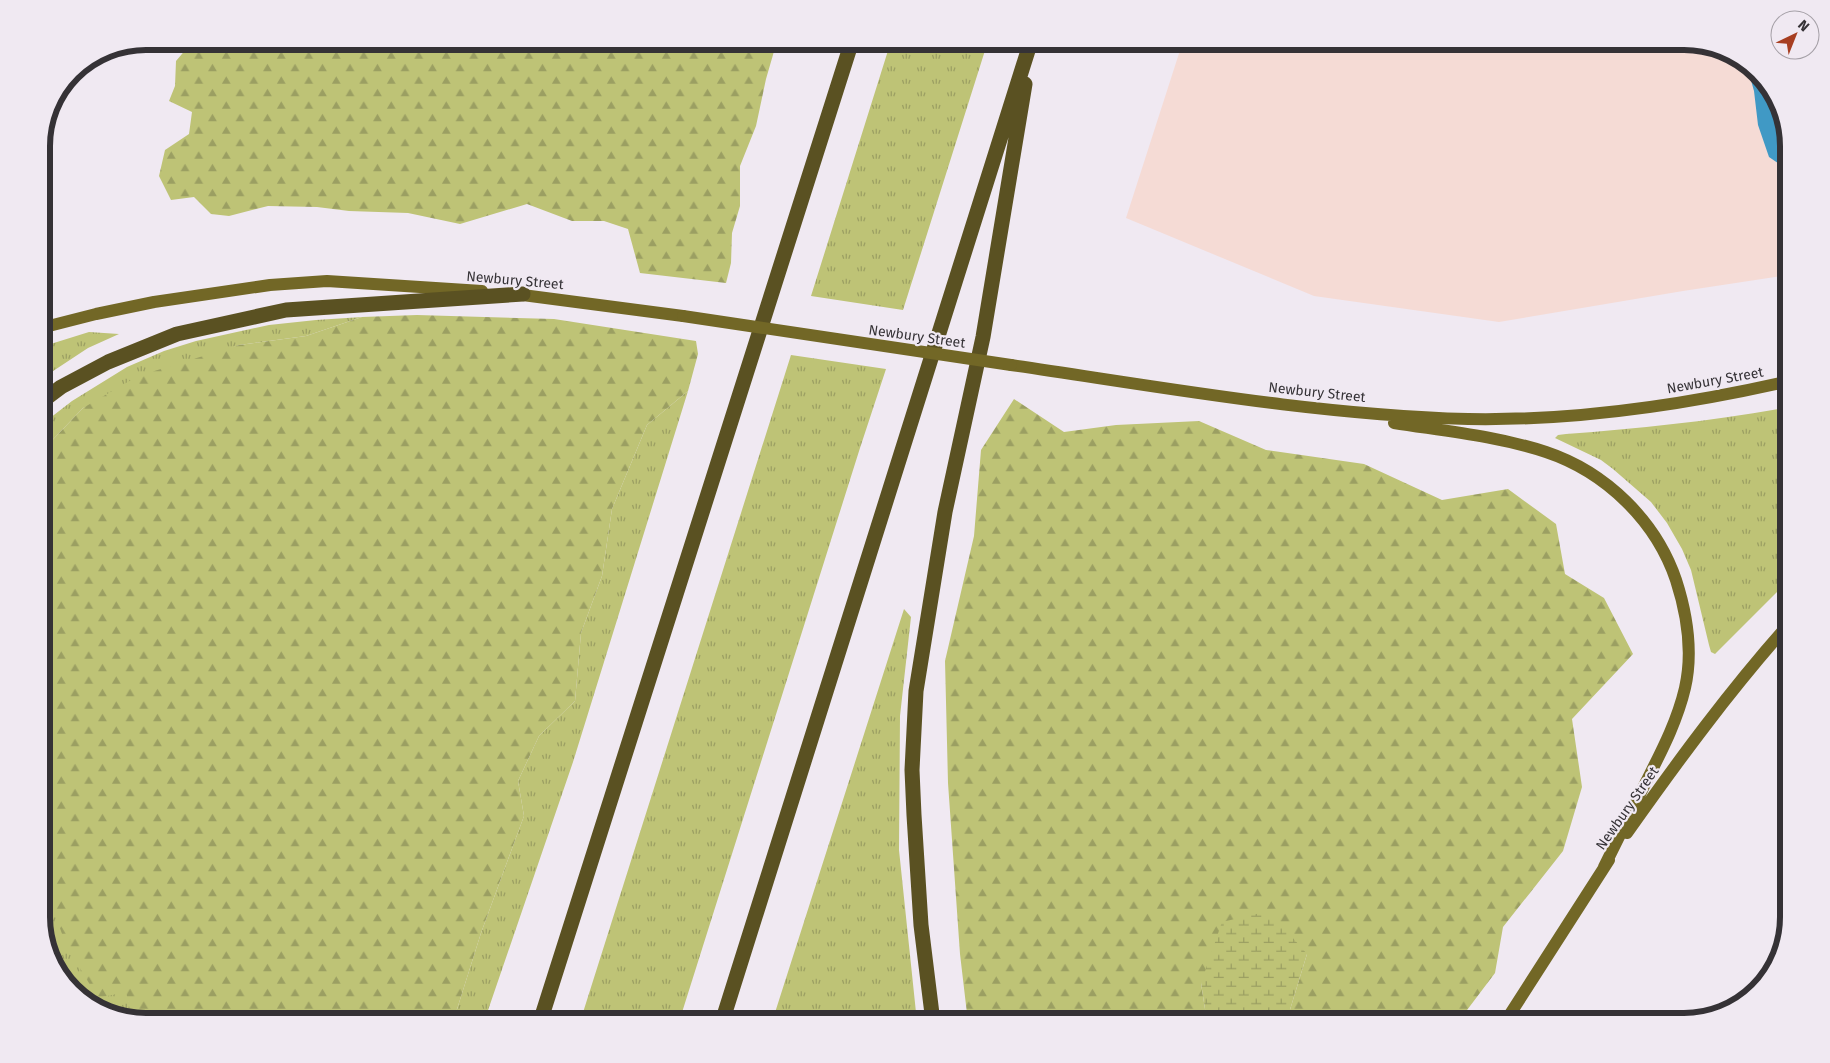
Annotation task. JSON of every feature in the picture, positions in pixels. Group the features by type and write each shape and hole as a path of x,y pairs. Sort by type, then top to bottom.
{"highway":[{"path":"543,1013 849,50"},
{"path":"725,1013 1029,50"},
{"path":"932,1013 921,925 915,845 912,770 916,691 945,512 983,337 1031,50"},
{"path":"50,396 61,387 108,362 177,334 286,310 523,294"}],"main road":[{"name":"Newbury Street","path":"50,326 154,302 270,285 327,281 523,294 1288,405 1409,416 1470,419 1523,418 1631,410 1780,383"},
{"path":"1288,405 1492,438 1548,453 1574,464 1599,479 1622,496 1642,518 1659,543 1673,572 1682,599 1688,628 1689,657 1686,686 1678,715 1667,740 1604,867"},
{"name":"Newbury Street","path":"1511,1013 1604,867 1686,750 1749,670 1780,634"}],"shaded area":[{"path":"1180,50 1696,51 1721,57 1752,78 1773,109 1780,140 1780,276 1499,322 1314,296 1126,218"}],"green space":[{"path":"185,50 774,50 756,126 740,166 740,206 732,233 731,263 726,283 640,273 628,229 604,221 572,221 527,204 460,224 408,213 349,211 317,207 268,206 229,216 211,214 194,197 171,200 159,176 165,150 189,134 192,112 169,101 175,86 176,61"},
{"path":"888,50 985,50 903,310 811,296"},
{"path":"417,315 554,319 696,341 698,354 688,391 647,425 612,509 602,576 581,633 575,701 539,736 518,781 524,816 481,933 456,1013 130,1011 126,992 98,998 66,945 50,900 50,443 83,408 138,376 239,345 306,336 362,317"},
{"path":"362,317 306,336 239,345 83,408 50,443 50,418 72,401 127,367 164,351 196,341 269,325"},
{"path":"89,332 119,334 88,348 50,373 50,344"},
{"path":"791,355 886,369 682,1013 583,1013"},
{"path":"688,391 573,762 487,1013 456,1013 481,933 524,816 518,781 539,736 575,701 581,633 602,576 612,509 647,425"},
{"path":"1014,399 1064,432 1116,425 1199,421 1266,450 1364,464 1442,500 1508,489 1556,524 1565,574 1604,598 1633,654 1572,719 1582,787 1563,851 1503,927 1495,973 1465,1013 1289,1013 1307,954 1201,983 1206,1013 967,1013 960,954 948,783 945,661 974,536 981,450"},
{"path":"1780,408 1780,589 1715,654 1711,652 1691,570 1682,549 1667,523 1651,502 1613,469 1601,460 1555,438 1558,435 1678,424"},
{"path":"904,609 911,617 900,716 899,850 916,1013 775,1013"},
{"path":"50,894 127,992 131,1012 109,1006 98,1000 78,985 70,975 57,954 53,942 50,923"},
{"path":"1269,911 1307,954 1289,1013 1206,1013 1201,983 1222,922"}],"water":[{"path":"1750,76 1760,88 1773,109 1780,140 1780,165 1769,157 1758,125 1754,91"}]}
